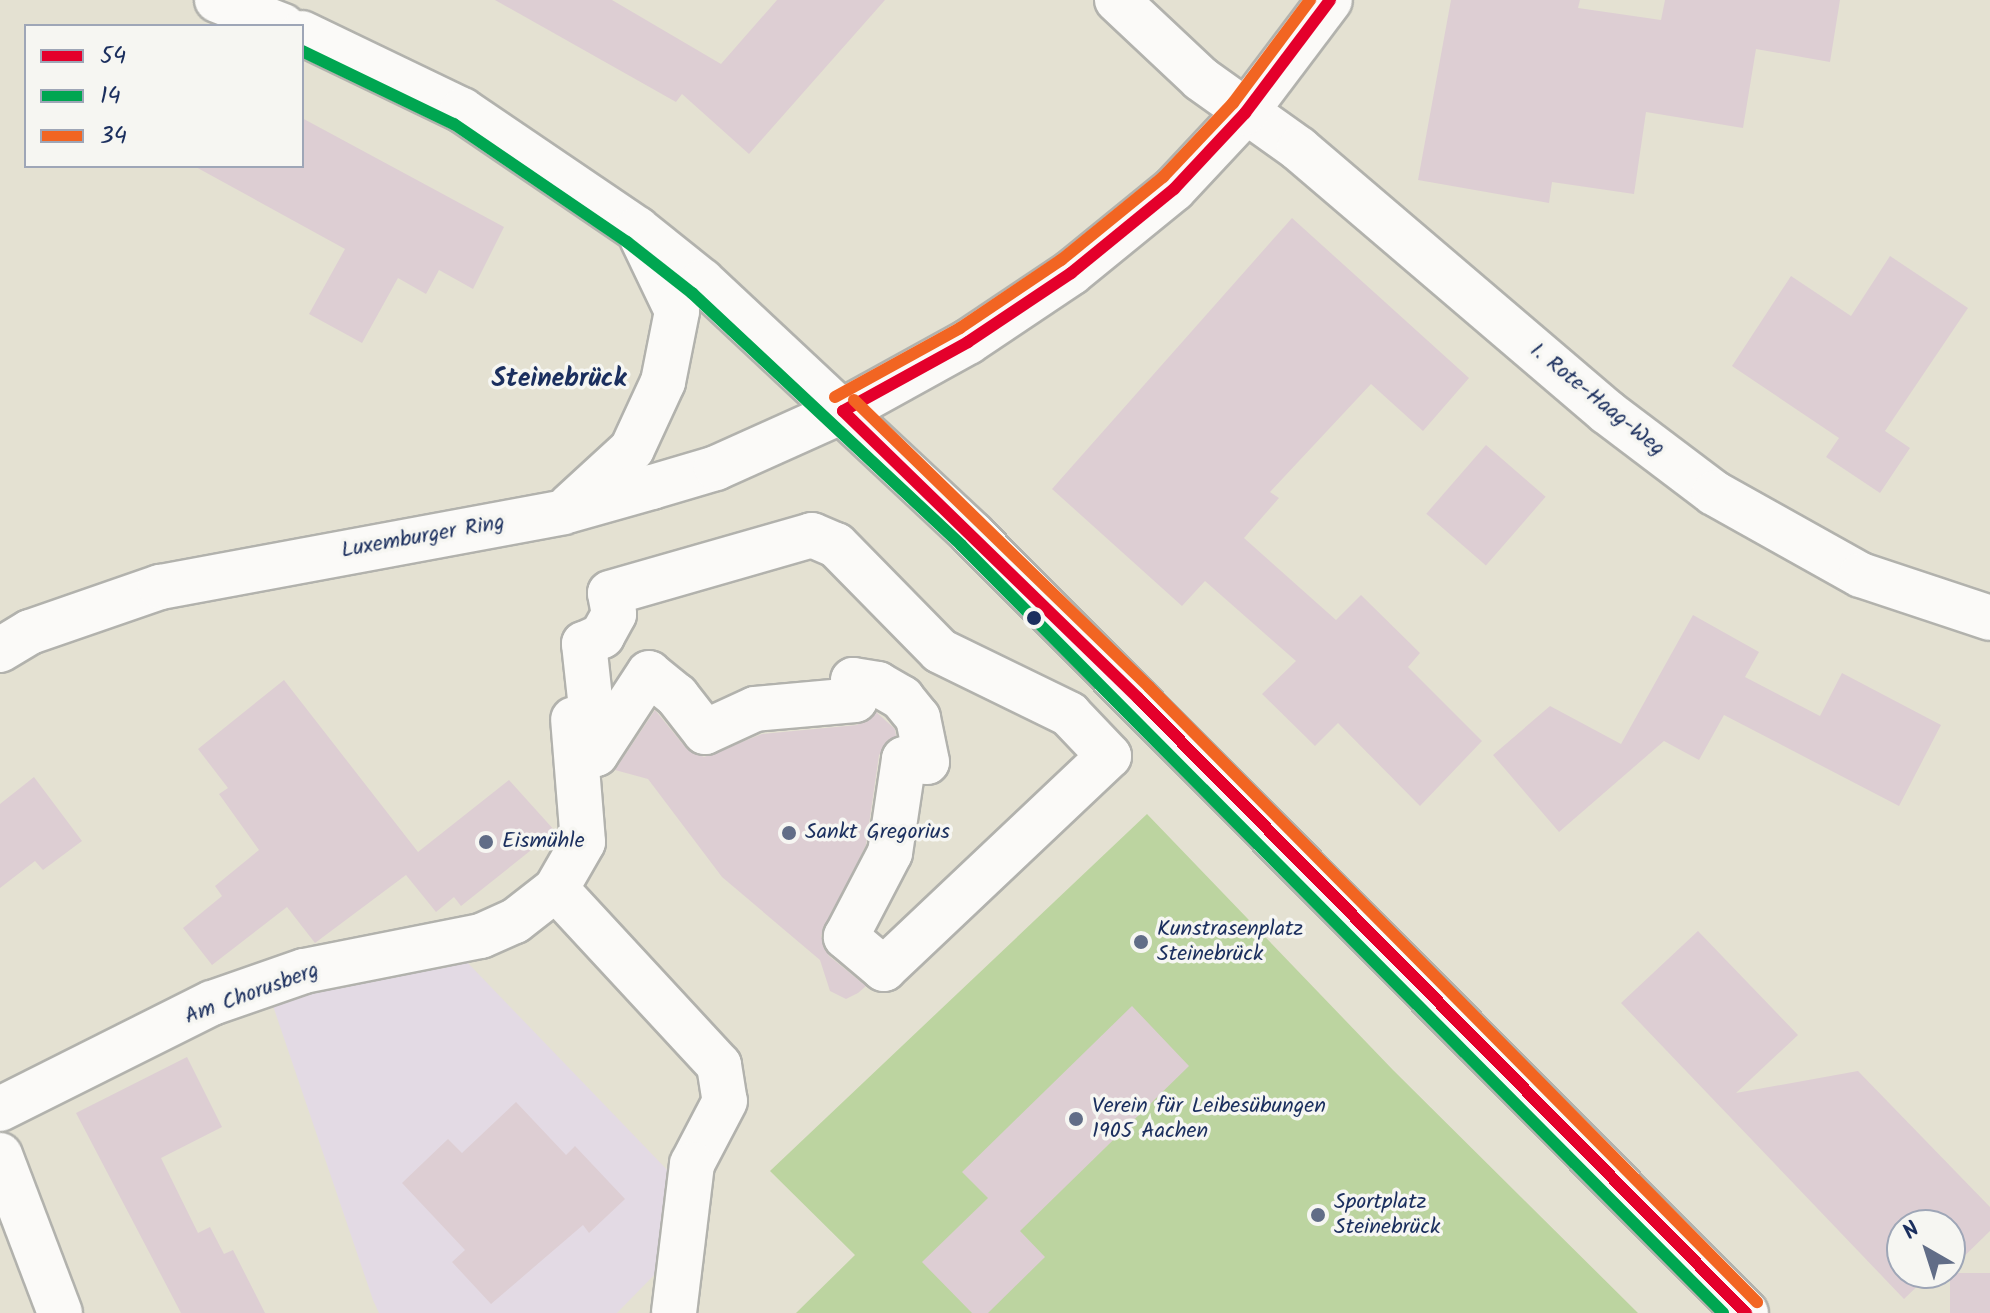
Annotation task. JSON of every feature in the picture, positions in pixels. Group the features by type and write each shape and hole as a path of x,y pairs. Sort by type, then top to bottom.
{"street":[{"path":"217,0 278,24"},
{"name":"I. Rote-Haag-Weg","path":"1117,0 1245,113 1299,149 1607,412 1714,493 1861,575 1990,618"},
{"name":"Luxemburger Ring","path":"0,650 30,632 160,587 563,512 716,468 843,411 968,342 1071,273 1174,189 1245,113 1330,0"},
{"path":"304,34 462,110 637,229 702,281 843,411 1138,698 1746,1313"},
{"path":"563,512 632,449 663,382 677,311 637,229"},
{"path":"812,535 836,545 940,651 1069,714 1109,756 884,969 846,937 890,853 904,759 927,762 918,718 902,698 878,684 853,680 855,700 755,709 705,732 677,696 649,673 596,754 584,644 602,636 614,614 610,593 696,568 812,535"},
{"name":"Am Chorusberg","path":"0,1109 212,1003 304,971 481,936 515,921 556,889 583,842 568,672"},
{"path":"556,889 719,1065 725,1101 692,1164 674,1313"},
{"path":"0,1155 60,1313"}],"shaded area":[{"path":"464,959 674,1177 660,1269 617,1313 379,1313 373,1300 271,1000"}],"green space":[{"name":"Kunstrasenplatz Steinebrück","path":"1147,814 1393,1070 1638,1313 796,1313 855,1255 770,1171"}],"building":[{"path":"495,0 612,0 721,64 777,0 885,0 749,154 682,94 676,102"},
{"path":"1451,0 1580,0 1578,8 1661,20 1665,0 1840,0 1830,62 1756,49 1743,128 1646,112 1634,194 1552,182 1549,203 1418,180"},
{"path":"304,119 504,227 473,289 439,270 426,294 398,278 362,343 309,314 345,249 198,168 304,168"},
{"path":"1292,218 1469,378 1423,431 1371,384 1270,492 1279,498 1244,538 1336,620 1361,595 1420,653 1408,667 1482,741 1420,806 1338,723 1315,746 1262,694 1296,661 1205,581 1182,606 1052,489"},
{"path":"1890,256 1968,308 1885,431 1910,448 1880,493 1826,457 1839,438 1732,366 1791,276 1851,316"},
{"path":"1486,445 1546,497 1486,566 1426,514"},
{"path":"1693,615 1759,652 1745,677 1820,716 1842,673 1941,725 1899,806 1724,715 1699,760 1664,741 1559,832 1493,755 1550,706 1621,744"},
{"path":"284,680 418,852 509,780 555,831 461,906 454,897 436,912 406,875 315,943 287,907 212,965 183,928 222,896 215,886 259,850 219,794 228,788 198,749"},
{"name":"Sankt Gregorius","path":"655,710 686,748 704,757 762,734 857,725 876,712 895,729 896,736 879,755 866,845 821,936 829,956 866,986 858,993 846,999 830,991 820,960 722,877 648,779 615,770"},
{"path":"34,777 82,841 43,870 35,861 0,888 0,804"},
{"path":"1698,931 1798,1035 1736,1093 1858,1071 1990,1207 1990,1231 1966,1254 1966,1209 1886,1209 1886,1280 1621,1003"},
{"name":"Verein für Leibesübungen 1905 Aachen","path":"1132,1006 1189,1066 1020,1231 1045,1257 988,1313 972,1313 922,1262 988,1198 962,1172"},
{"path":"187,1057 222,1127 161,1158 198,1233 210,1227 224,1254 233,1250 265,1313 181,1313 76,1113"},
{"path":"516,1102 566,1155 575,1146 625,1199 589,1233 583,1225 491,1304 452,1262 465,1250 402,1183 448,1139 462,1153"},
{"path":"1966,1273 1990,1273 1990,1313 1950,1313 1950,1289 1966,1289"},
{"path":"1894,1289 1914,1289 1904,1299"}],"transit line":[{"name":"34","path":"835,397 960,328 1061,260 1163,177 1233,103 1310,0"},
{"name":"54","path":"843,411 968,342 1071,273 1174,189 1245,113 1330,0"},
{"name":"14","path":"304,52 454,124 627,242 692,293 961,545 1723,1313"},
{"name":"34","path":"854,400 1149,687 1757,1302"},
{"name":"54","path":"843,411 1138,698 1746,1313"}],"place":[{"name":"Sankt Gregorius","path":"789,833"},
{"name":"Eismühle","path":"486,842"},
{"name":"Kunstrasenplatz Steinebrück","path":"1141,942"},
{"name":"Verein für Leibesübungen 1905 Aachen","path":"1076,1119"},
{"name":"Sportplatz Steinebrück","path":"1318,1215"}],"district":[{"name":"Steinebrück","path":"559,380"}]}
